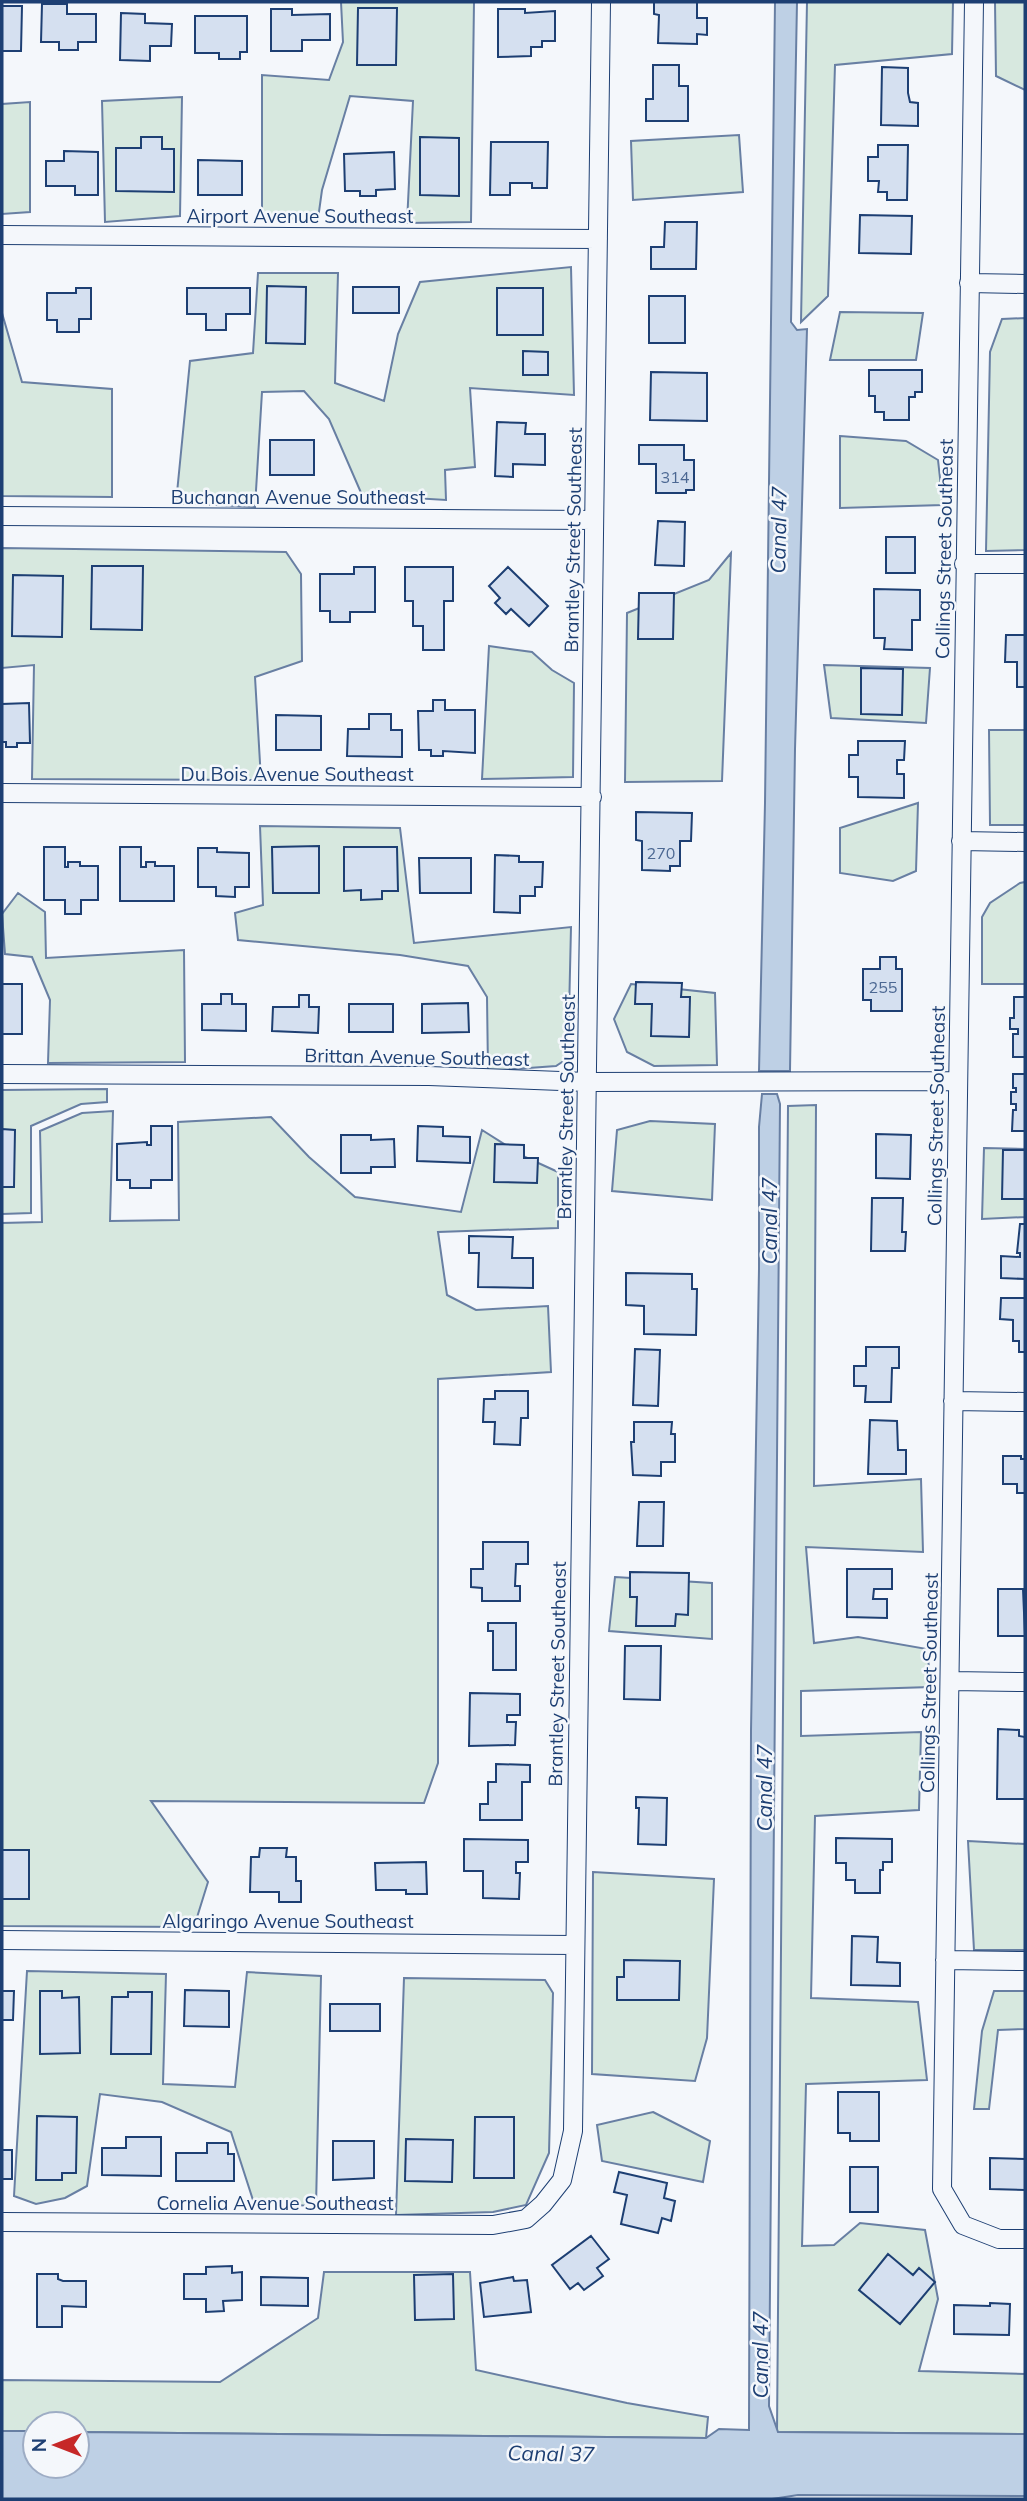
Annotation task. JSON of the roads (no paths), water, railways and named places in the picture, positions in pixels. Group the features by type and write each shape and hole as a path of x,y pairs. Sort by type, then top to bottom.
{"street":[{"name":"Brantley Street Southeast","path":"543,2204 562,2180 573,2131 601,2"},
{"name":"Collings Street Southeast","path":"974,2 942,2189 963,2225 999,2239 1025,2239"},
{"name":"Airport Avenue Southeast","path":"2,235 598,239"},
{"path":"969,283 1025,284"},
{"name":"Buchanan Avenue Southeast","path":"2,516 594,520"},
{"path":"964,564 1025,564"},
{"name":"Du Bois Avenue Southeast","path":"2,793 592,797"},
{"path":"961,841 1025,842"},
{"name":"Brittan Avenue Southeast","path":"2,1074 429,1076 587,1082 957,1081"},
{"path":"953,1401 1025,1402"},
{"path":"950,1681 1025,1682"},
{"name":"Algaringo Avenue Southeast","path":"2,1940 574,1945"},
{"path":"945,1961 1025,1961"},
{"name":"Cornelia Avenue Southeast","path":"2,2222 492,2225 526,2219 543,2204"}],"water":[{"name":"Canal 47","path":"775,2 797,2 791,322 797,330 807,329 795,749 790,1071 759,1071 765,803"},
{"path":"762,1094 777,1094 780,1104 769,2406 778,2432 1025,2434 1025,2496 798,2495 772,2499 2,2499 2,2431 21,2431 21,2480 91,2480 91,2432 706,2438 719,2429 749,2430 751,1731 759,1127"}],"water label":[{"name":"Canal 37","path":"551,2454"}]}
